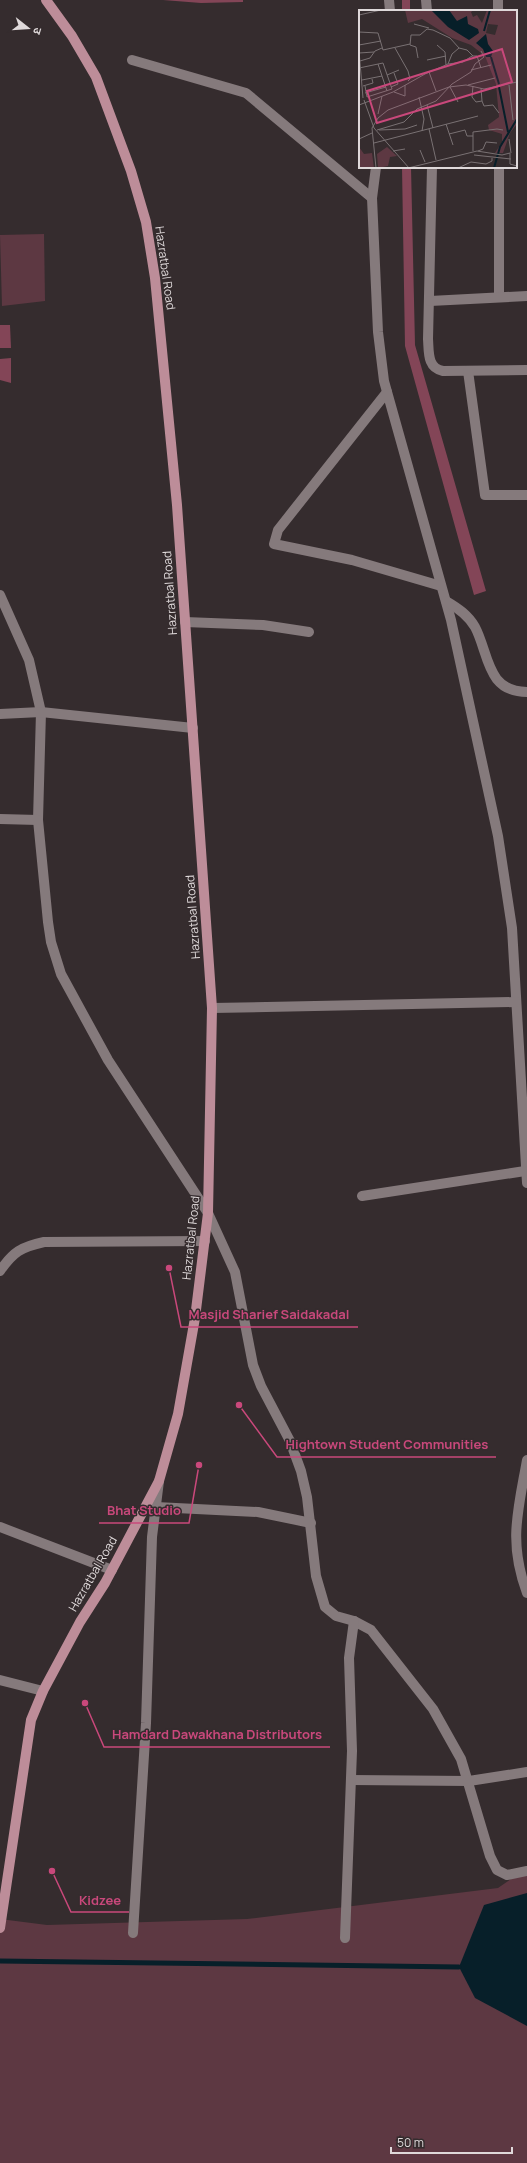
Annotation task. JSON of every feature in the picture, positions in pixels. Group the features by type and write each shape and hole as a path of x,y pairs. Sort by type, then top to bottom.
{"main road":[{"name":"Hazratbal Road","path":"0,1928 31,1720 43,1691 80,1622 112,1570 159,1481 178,1414 195,1318 208,1213 212,1008 177,505 155,278 146,222 131,171 96,78 72,36 46,0"}],"street":[{"path":"389,0 390,10"},
{"path":"426,0 427,10"},
{"path":"132,60 246,93 372,198"},
{"path":"376,168 372,198 378,332 387,392 446,601 498,836 512,928 525,1171 527,1183"},
{"path":"432,168 428,339 430,364 434,368 443,372 527,370"},
{"path":"498,168 499,297"},
{"path":"430,301 527,296"},
{"path":"468,371 485,495 527,495"},
{"path":"387,392 269,543 352,560 441,586"},
{"path":"0,595 29,660 41,712 38,820 51,942 62,974 108,1060 208,1213 235,1272 253,1365 261,1386 290,1441 302,1478 311,1523 316,1576 321,1598 330,1613 354,1621 371,1630 433,1709 461,1759 469,1781 490,1856 497,1870 507,1876 527,1871"},
{"path":"446,601 462,611 475,628 492,674 506,687 527,692"},
{"path":"185,622 263,625 309,632"},
{"path":"0,714 41,712 192,728"},
{"path":"0,820 38,820"},
{"path":"212,1008 516,1002"},
{"path":"362,1196 525,1171"},
{"path":"0,1271 8,1259 21,1248 44,1242 205,1241"},
{"path":"527,1460 515,1534 520,1574 527,1593"},
{"path":"133,1933 146,1723 152,1537 159,1481"},
{"path":"156,1507 258,1512 311,1523"},
{"path":"0,1527 112,1570"},
{"path":"344,1938 351,1780 349,1658 354,1621"},
{"path":"0,1680 43,1691"},
{"path":"351,1780 469,1781 527,1772"}],"shaded area":[{"path":"44,234 45,301 2,306 0,235"},
{"path":"527,1868 527,2163 0,2163 0,1919 47,1925 247,1919 498,1888"}],"water":[{"path":"527,1893 527,2026 475,1998 459,1967 484,1905"}],"building":[{"path":"163,0 243,0 243,2 201,3"},
{"path":"402,0 410,0 410,10 402,10"},
{"path":"402,168 411,168 415,345 486,591 474,595 405,346"},
{"path":"0,325 10,325 11,348 0,348"},
{"path":"11,358 11,383 0,380 0,359"}],"waterway":[{"path":"0,1961 459,1967"}],"place":[{"name":"Masjid Sharief Saidakadal","path":"169,1268"},
{"name":"Hightown Student Communities","path":"239,1405"},
{"name":"Bhat Studio","path":"199,1465"},
{"name":"Hamdard Dawakhana Distributors","path":"85,1703"},
{"name":"Kidzee","path":"52,1871"}]}
